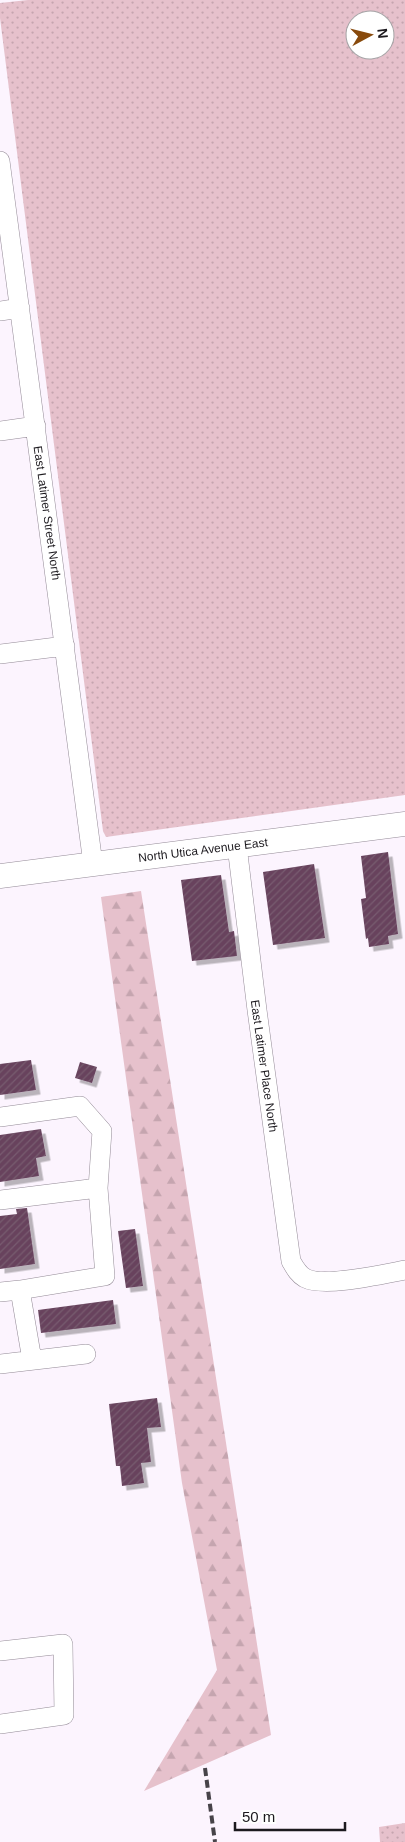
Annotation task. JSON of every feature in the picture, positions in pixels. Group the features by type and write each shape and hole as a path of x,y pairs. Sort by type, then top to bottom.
{"main road":[{"name":"North Utica Avenue East","path":"0,876 405,824"}],"street":[{"name":"East Latimer Street North","path":"0,161 2,191 36,426 93,864"},
{"path":"0,311 20,308"},
{"path":"0,431 36,426"},
{"path":"0,654 65,646"},
{"name":"East Latimer Place North","path":"238,846 257,1010 291,1261 297,1272 306,1279 319,1281 334,1281 405,1270"},
{"path":"0,1117 80,1106 102,1131 98,1188 105,1276 0,1292"},
{"path":"0,1200 98,1188"},
{"path":"20,1290 32,1360"},
{"path":"0,1364 86,1354"},
{"path":"0,1651 63,1644 64,1715 0,1724"}],"green space":[{"path":"28,0 405,0 405,795 106,837 103,831 0,18 0,3"},
{"path":"141,891 271,1735 144,1791 217,1670 182,1483 101,897"},
{"path":"405,1823 405,1842 380,1842 379,1827"}],"building":[{"path":"388,852 398,934 388,936 389,944 369,947 368,938 366,939 361,899 366,898 361,856"},
{"path":"314,864 325,938 273,945 263,872"},
{"path":"221,875 229,932 234,931 237,956 192,961 181,880"},
{"path":"31,1060 36,1090 0,1095 0,1064"},
{"path":"80,1062 97,1067 92,1083 75,1078"},
{"path":"41,1129 46,1156 36,1158 39,1176 0,1182 0,1135"},
{"path":"27,1208 35,1264 0,1269 0,1216 17,1214 16,1209"},
{"path":"135,1229 143,1286 126,1288 118,1231"},
{"path":"113,1300 116,1324 41,1333 38,1310"},
{"path":"157,1398 161,1427 147,1428 151,1462 141,1463 144,1483 122,1486 120,1466 116,1466 109,1404"}],"railway":[{"path":"205,1768 215,1842"}]}
